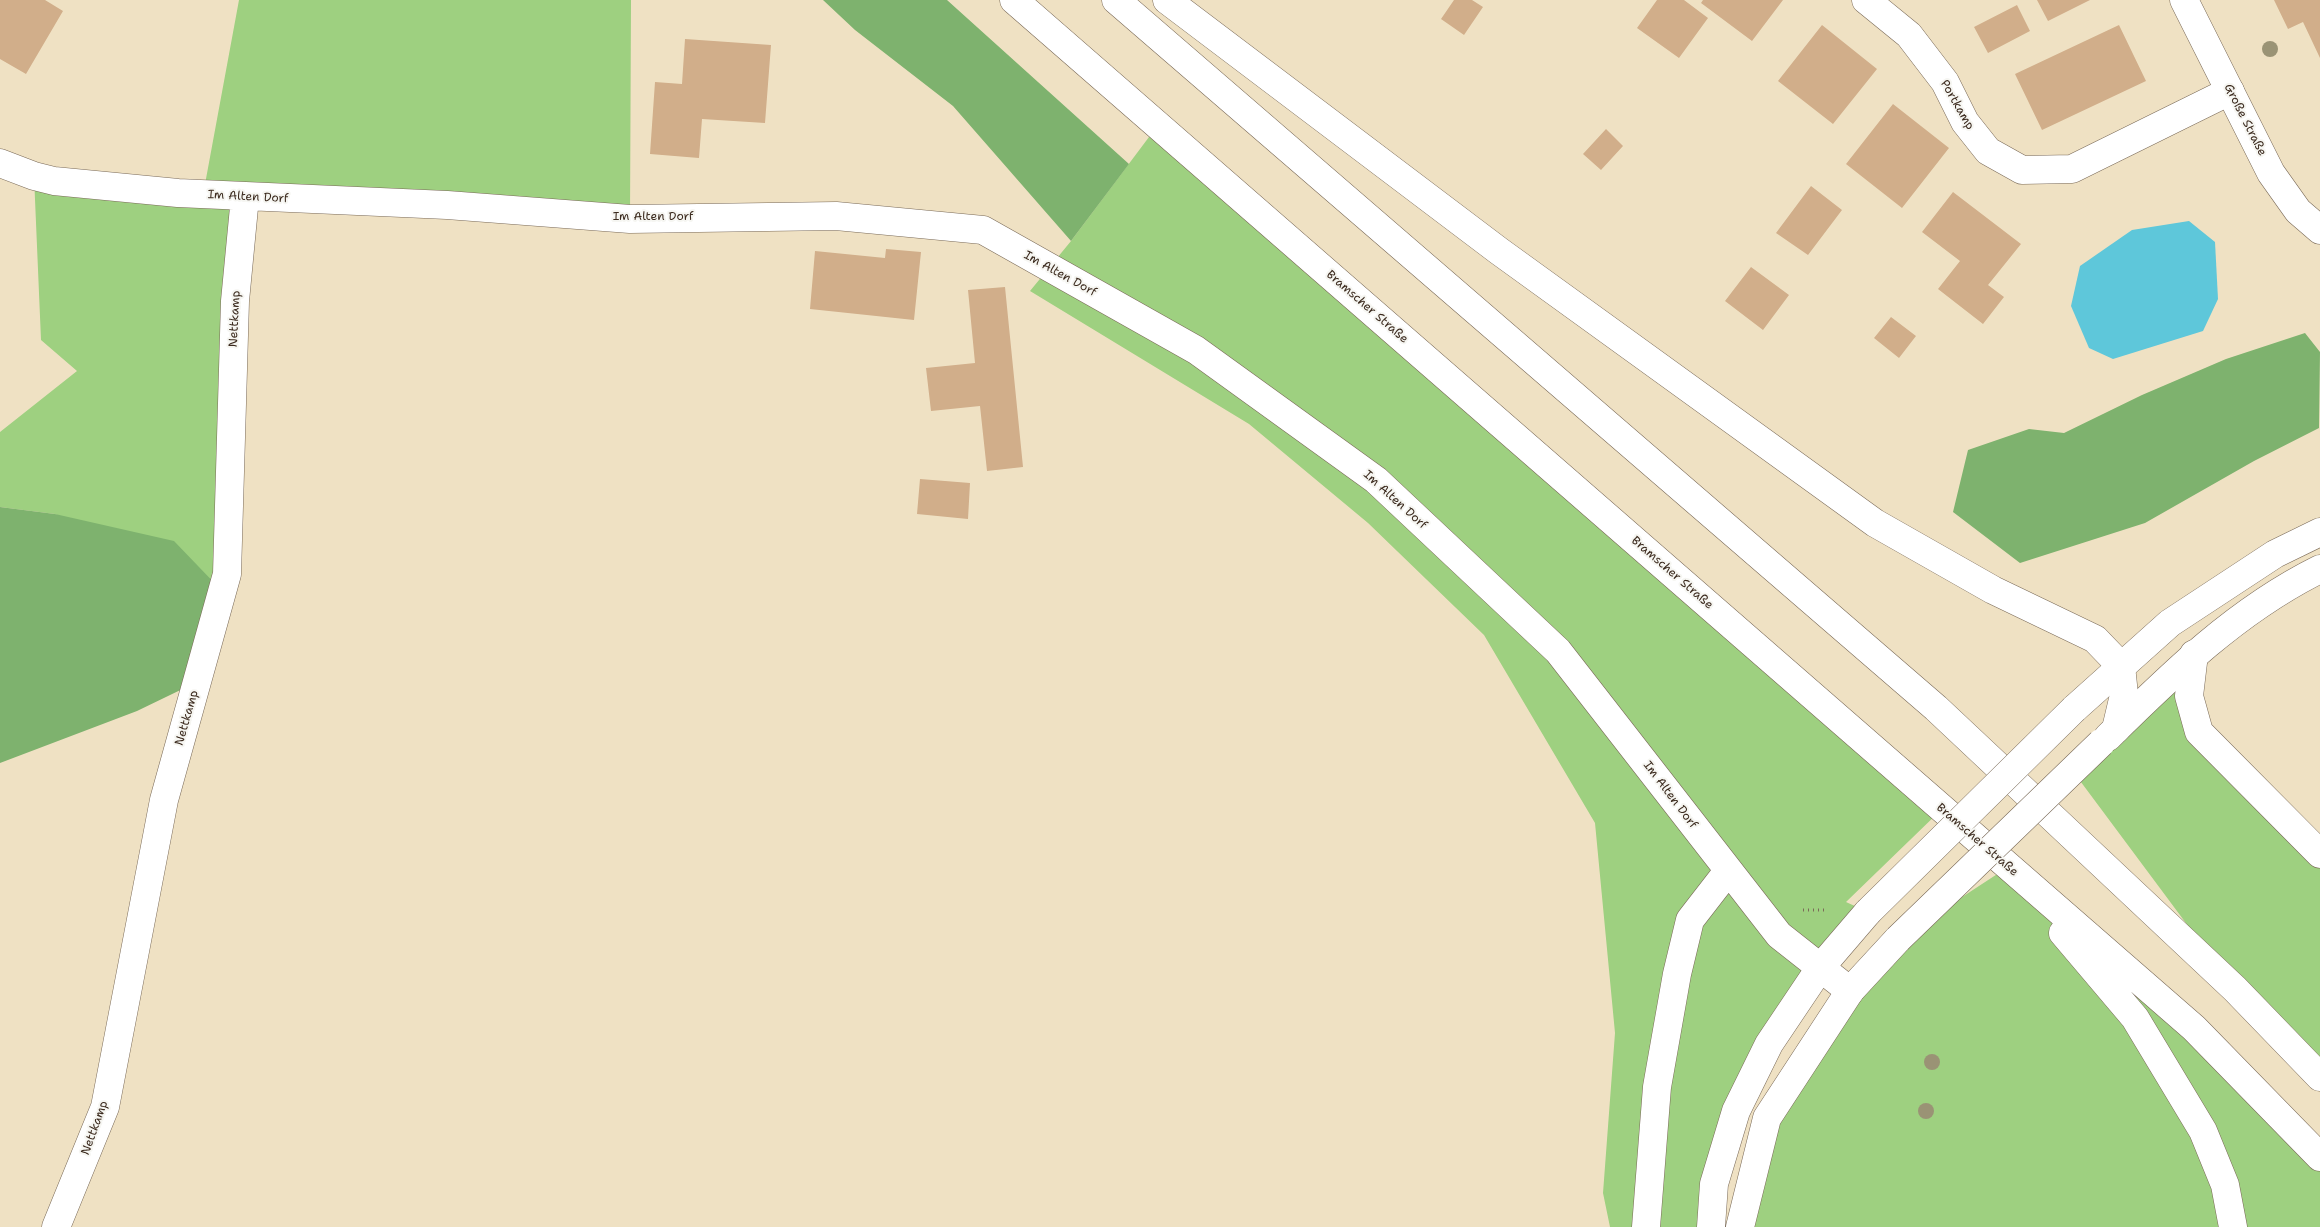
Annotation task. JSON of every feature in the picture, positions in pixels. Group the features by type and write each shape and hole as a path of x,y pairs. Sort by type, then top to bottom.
{"main road":[{"name":"Bramscher Straße","path":"1014,0 2194,1028 2320,1157"},
{"path":"1116,0 1936,708 2228,982 2320,1077"},
{"path":"1166,0 1499,251 1875,523 1994,590 2095,639 2121,666 2124,695 2108,736"},
{"name":"Portkamp","path":"1866,0 1909,36 1945,82 1965,122 1988,151 2022,170 2072,169 2230,91"},
{"name":"Große Straße","path":"2184,0 2271,173 2298,211 2320,230"},
{"name":"Im Alten Dorf","path":"0,163 34,176 54,181 178,193 446,205 630,219 836,216 983,230 1196,350 1376,480 1558,651 1779,935 1850,991"},
{"name":"Nettkamp","path":"56,1227 104,1107 164,800 227,574 235,301 245,197"},
{"path":"1711,1227 1714,1184 1736,1111 1770,1044 1820,968 1868,912 2074,709 2170,623 2275,554 2320,532"},
{"path":"1740,1227 1767,1118 1850,991 1898,939 2194,654 2247,613 2293,583 2320,569"},
{"path":"2194,654 2189,696 2199,732 2320,854"},
{"path":"2008,867 2135,1018 2203,1131 2225,1185 2233,1227"},
{"path":"1646,1227 1656,1087 1676,974 1690,920 1728,870"}],"green space":[{"path":"239,0 631,0 630,219 245,198 223,592 55,514 0,507 0,432 77,371 41,340 34,176 203,195"},
{"path":"823,0 947,0 1129,164 1071,241 953,106 855,30"},
{"path":"1158,125 1942,809 1846,902 1868,912 1769,1044 1711,1227 1610,1227 1603,1193 1615,1033 1595,823 1484,635 1368,523 1249,424 1030,291 1071,241"},
{"path":"2305,333 2320,352 2319,428 2254,461 2145,523 2020,563 1953,512 1968,450 2029,429 2064,433 2142,395 2226,359"},
{"path":"0,507 55,514 174,541 223,592 197,682 137,711 0,763"},
{"path":"2194,654 2199,732 2320,854 2320,1077 2235,989 2072,770"},
{"path":"2008,867 2320,1157 2320,1227 1740,1227 1767,1118 1898,939"}],"water":[{"path":"2189,221 2215,242 2218,299 2203,331 2113,359 2089,348 2071,306 2080,266 2132,230"}],"building":[{"path":"0,0 45,0 63,11 26,74 0,59"},
{"path":"1454,0 1472,0 1483,7 1464,35 1441,19"},
{"path":"1657,0 1684,0 1708,18 1679,58 1637,28"},
{"path":"1703,0 1783,0 1752,41 1701,3"},
{"path":"2037,0 2090,0 2048,21"},
{"path":"2274,0 2320,0 2320,58 2303,22 2288,29"},
{"path":"2017,5 2030,31 1988,53 1974,27"},
{"path":"1822,25 1877,69 1833,124 1778,81"},
{"path":"2119,25 2146,81 2042,130 2015,74"},
{"path":"685,39 771,45 765,123 702,119 699,158 650,154 655,82 682,84"},
{"path":"1893,104 1949,148 1902,208 1846,164"},
{"path":"1606,129 1623,146 1601,170 1583,154"},
{"path":"1811,186 1842,210 1808,255 1776,233"},
{"path":"1953,192 2021,244 1988,285 2004,297 1983,324 1938,289 1960,261 1922,232"},
{"path":"886,249 921,252 914,320 810,309 815,251 885,258"},
{"path":"1751,267 1789,295 1763,330 1725,301"},
{"path":"1005,287 1023,467 987,471 980,406 931,411 926,368 975,363 968,290"},
{"path":"1891,317 1916,336 1899,358 1874,338"},
{"path":"920,479 970,483 968,519 917,514"}]}
